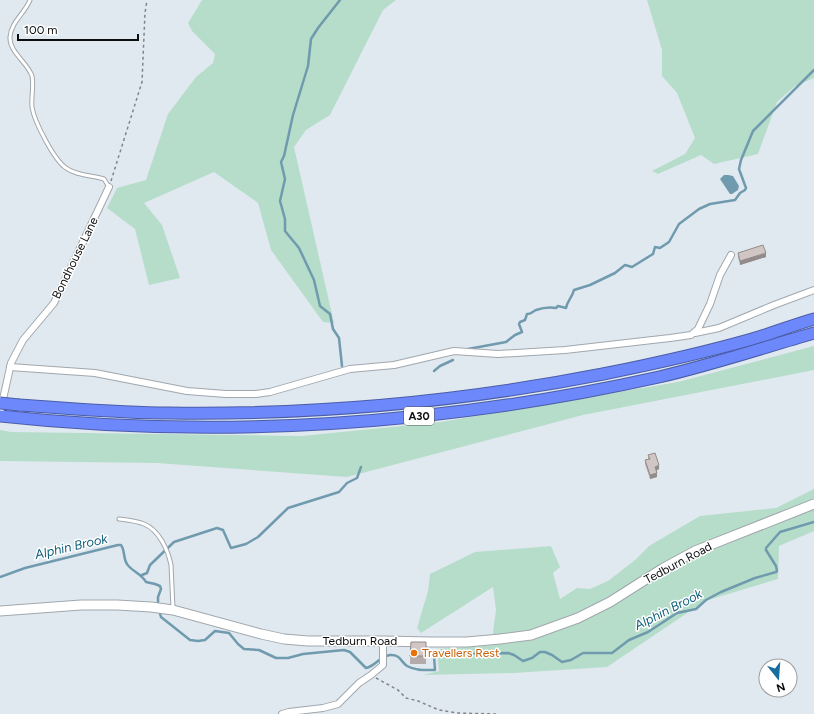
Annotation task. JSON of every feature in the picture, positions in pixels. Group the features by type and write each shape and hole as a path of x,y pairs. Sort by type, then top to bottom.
{"highway":[{"name":"A30","path":"0,403 167,413 260,413 335,409 466,397 560,382 655,363 752,339 814,319"},
{"name":"A30","path":"0,414 15,417 105,425 191,428 346,423 429,415 564,396 658,376 722,361 814,333"}],"street":[{"name":"Bondhouse Lane","path":"0,414 10,363 23,340 54,303 109,187"},
{"path":"693,333 698,329 710,304 720,275 731,255"},
{"path":"10,367 95,373 187,391 226,394 256,394 270,392 350,369 394,365 454,351 498,354 566,350 670,338 719,328 814,290"},
{"name":"Tedburn Road","path":"0,611 81,605 151,607 169,609 284,639 308,641 383,640 466,642 531,634 578,618 610,602 662,569 695,551 814,504"},
{"path":"282,714 323,708 338,704 359,683 371,676 383,665 383,640"}],"lane":[{"path":"30,0 28,6 19,16 14,25 10,38 13,48 30,72 32,78 32,110 58,161 66,168 75,172 104,179 109,187"},
{"path":"119,519 143,523 154,529 163,544 171,565 169,609"}],"path":[{"path":"109,187 142,82 145,13 147,0"},
{"path":"371,676 398,690 406,698 418,701 439,710 457,713 496,714"}],"green space":[{"path":"202,0 396,0 383,10 330,115 306,130 294,147 334,323 323,322 271,250 258,203 214,172 144,203 162,225 180,278 149,285 135,229 107,208 117,188 146,180 168,114 196,77 213,63 215,54 192,31 188,23"},
{"path":"647,0 814,0 814,78 795,86 777,102 758,154 714,164 701,155 658,174 652,171 685,154 695,138 677,93 662,76 662,50"},
{"path":"814,346 814,370 583,415 347,477 157,463 0,461 0,430 11,432 302,436 441,422 678,382"},
{"path":"814,489 814,531 779,546 778,579 705,601 607,667 514,673 423,675 439,671 437,649 495,645 493,632 496,610 493,587 421,633 417,628 428,591 430,574 475,552 551,546 560,567 553,573 560,599 577,588 590,589 608,581 635,560 649,546 700,516 776,508"}],"water":[{"path":"724,175 733,176 739,186 738,190 732,194 730,194 720,179"}],"building":[{"path":"763,245 766,253 740,261 738,253"},
{"path":"655,453 659,465 655,467 657,473 650,475 645,460 650,459 648,455"},
{"path":"411,642 426,642 426,656 410,656"}],"waterway":[{"path":"340,0 311,39 308,66 293,115 284,156 281,162 285,179 280,201 285,219 285,231 299,248 314,280 320,306 330,314 333,329 339,338 342,366"},
{"path":"468,349 506,342 522,332 519,324 525,320 527,314 543,308 556,308 558,306 566,308 574,290 590,285 615,273 625,265 632,267 653,254 655,247 660,248 669,242 679,224 699,209 710,204 735,200 746,188 739,169 741,160 753,131 814,70"},
{"path":"434,371 440,366 453,360"},
{"path":"142,575 147,573 150,565 174,542 217,528 223,530 231,548 246,544 258,537 288,508 339,492 347,483 357,478 361,467"},
{"name":"Alphin Brook","path":"159,610 161,617 190,640 205,640 215,631 229,633 244,649 259,650 276,658 288,658 303,654 344,650 350,652 366,668 386,656 393,655 398,657 407,666 414,669 425,670 435,670 434,656 438,654 508,653 523,661 532,658 540,652 545,652 562,662 571,660 583,653 612,653 629,640 648,632 677,613 696,609 706,600 721,592 755,578 776,572 776,566 766,548 780,532 814,522"},
{"name":"Alphin Brook","path":"0,577 25,568 121,545 126,562 129,566 146,582 160,586 161,589 158,597 158,605"}],"place":[{"name":"Travellers Rest","path":"414,653"}]}
